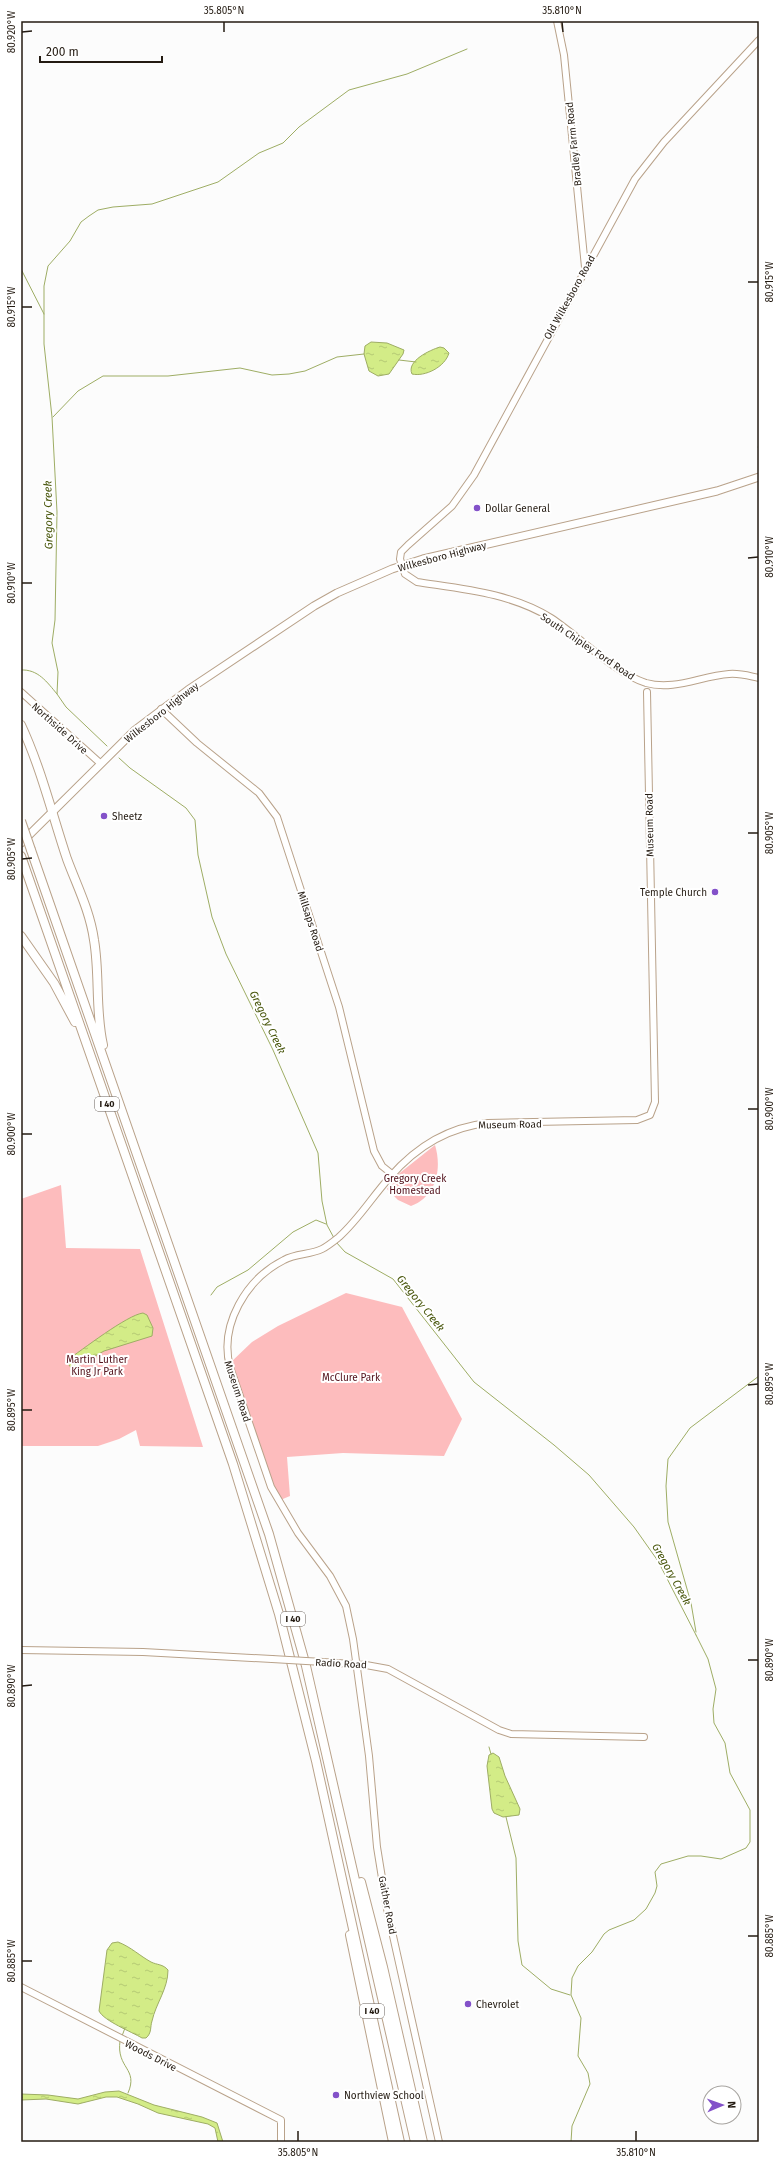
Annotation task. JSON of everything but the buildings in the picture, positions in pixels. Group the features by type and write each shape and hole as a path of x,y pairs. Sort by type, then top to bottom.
{"highway":[{"path":"21,725 53,811 67,859 90,921 94,941 99,1027 122,1111"},
{"name":"I 40","path":"21,821 269,1534 304,1659 340,1810 415,2142"},
{"name":"I 40","path":"22,858 233,1464 281,1622 343,1881 400,2142"},
{"path":"21,936 54,983 92,1059"},
{"path":"340,1810 369,1908 424,2142"},
{"path":"343,1881 352,1951 392,2142"}],"main road":[{"name":"Wilkesboro Highway","path":"21,843 134,730 161,709 314,606 337,593 402,566 455,551 717,491 759,477"}],"street":[{"name":"Bradley Farm Road","path":"557,21 564,55 585,267"},
{"name":"Old Wilkesboro Road","path":"402,566 402,552 452,506 474,475 585,267 623,199 649,160 759,40"},
{"name":"South Chipley Ford Road","path":"402,566 405,574 417,582 487,594 526,606 550,618 624,672 647,683 668,686 730,674 745,674 759,678"},
{"name":"Northside Drive","path":"21,692 100,763"},
{"name":"Museum Road","path":"356,1665 346,1606 339,1591 283,1511 271,1487 230,1367 226,1348 228,1330 232,1318 253,1285 261,1277 285,1260 301,1253 322,1249 336,1239 357,1218 392,1174 440,1136 464,1126 506,1122 637,1120 650,1115 653,1109 647,692"},
{"name":"Millsaps Road","path":"161,709 189,737 259,793 277,817 339,1007 374,1151 382,1166 392,1174"},
{"name":"Radio Road","path":"21,1650 142,1652 377,1666 393,1671 499,1730 511,1734 644,1737"},
{"name":"Gaither Road","path":"356,1665 369,1756 377,1847 388,1909 439,2142"},
{"name":"Woods Drive","path":"21,1987 281,2120 281,2142"}],"green space":[{"name":"Gregory Creek Homestead","path":"435,1145 438,1163 432,1188 420,1201 411,1206 398,1200 387,1189 396,1176"},
{"name":"Martin Luther King Jr Park","path":"61,1185 66,1248 140,1249 203,1447 140,1446 136,1430 119,1439 98,1446 21,1446 21,1199"},
{"name":"McClure Park","path":"346,1293 402,1307 462,1419 444,1456 343,1453 287,1457 290,1496 278,1501 229,1364 252,1342 278,1326"}],"water":[{"path":"371,342 387,343 404,350 403,354 389,374 378,376 369,371 364,354 365,346"},
{"path":"440,347 444,348 449,353 447,358 439,367 423,374 412,374 412,365 420,357 425,353"},
{"path":"143,1313 147,1315 153,1328 152,1336 104,1351 72,1369 66,1361 116,1326 136,1315"},
{"path":"493,1753 499,1757 505,1776 520,1809 519,1815 503,1817 494,1813 492,1809 487,1766 489,1755"},
{"path":"118,1942 127,1946 151,1962 168,1970 164,1990 151,2023 150,2032 146,2038 142,2038 106,2019 99,2011 107,1950 112,1943"},
{"path":"119,2091 154,2105 202,2117 217,2123 223,2142 218,2142 215,2128 208,2124 158,2113 117,2097 106,2097 78,2104 46,2099 21,2100 21,2094 48,2095 78,2099 105,2092"}],"waterway":[{"path":"44,314 44,286 48,266 70,241 81,222 98,210 113,207 152,204 218,182 259,153 283,143 299,127 349,90 407,74 467,49"},
{"name":"Gregory Creek","path":"21,269 44,314 44,344 52,417 57,512 55,620 52,643 58,672 57,694 66,707 107,746"},
{"path":"53,417 78,391 103,376 168,376 240,368 272,375 289,374 305,371 337,357 364,354"},
{"path":"399,360 416,362"},
{"path":"21,670 27,670 42,677 57,694"},
{"name":"Gregory Creek","path":"119,758 130,768 186,808 195,820 198,855 212,917 226,954 273,1050 318,1153 322,1201 327,1225 334,1238"},
{"path":"211,1295 217,1287 248,1270 293,1232 316,1220 326,1224"},
{"name":"Gregory Creek","path":"336,1242 345,1252 393,1279 474,1382 554,1445 589,1475 634,1527 658,1561 696,1635"},
{"path":"696,1632 691,1603 668,1522 666,1486 668,1459 690,1428 759,1376"},
{"path":"571,2142 572,2126 590,2084 588,2073 578,2056 581,2018 571,1995 572,1978 578,1966 592,1952 604,1934 609,1930 634,1920 646,1909 655,1893 657,1886 655,1872 661,1864 688,1856 721,1859 746,1848 750,1842 750,1810 730,1773 725,1743 714,1723 713,1709 716,1689 708,1659 696,1635"},
{"path":"489,1747 491,1754"},
{"path":"506,1817 516,1858 518,1941 522,1965 551,1989 570,1995"},
{"path":"122,2036 125,2028"},
{"path":"120,2041 121,2057 131,2078 131,2085 128,2093"}],"place":[{"name":"Dollar General","path":"477,508"},
{"name":"Sheetz","path":"104,816"},
{"name":"Temple Church","path":"715,892"},
{"name":"Chevrolet","path":"468,2004"},
{"name":"Northview School","path":"336,2095"}]}
